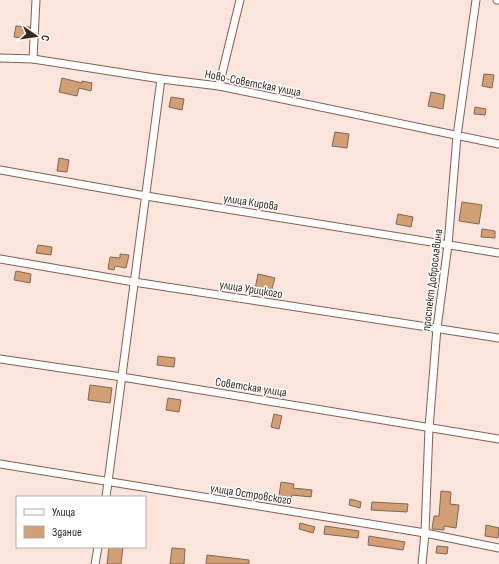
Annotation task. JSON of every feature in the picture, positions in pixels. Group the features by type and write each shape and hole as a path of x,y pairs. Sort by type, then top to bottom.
{"street":[{"path":"33,59 36,0"},
{"path":"219,86 240,0"},
{"name":"проспект Доброславина","path":"422,564 425,533 429,428 437,328 448,245 457,136 476,0"},
{"name":"Ново-Советская улица","path":"0,58 33,59 161,79 219,86 499,144"},
{"path":"106,496 161,79"},
{"name":"улица Кирова","path":"0,170 146,196 499,253"},
{"name":"улица Урицкого","path":"0,259 134,282 499,338"},
{"name":"Советская улица","path":"0,359 122,377 499,439"},
{"name":"улица Островского","path":"0,464 425,533 499,548"},
{"path":"95,564 98,548"}],"building":[{"path":"16,26 30,27 29,39 14,37"},
{"path":"484,74 494,75 492,88 482,86"},
{"path":"62,78 82,83 82,81 92,83 91,91 79,88 77,96 59,92"},
{"path":"431,92 445,95 443,109 428,106"},
{"path":"171,97 184,99 182,110 169,107"},
{"path":"475,107 486,109 485,115 474,114"},
{"path":"335,132 349,134 347,148 332,146"},
{"path":"59,158 69,160 67,172 57,171"},
{"path":"462,202 482,205 479,224 459,221"},
{"path":"398,214 413,217 411,227 396,224"},
{"path":"482,229 495,231 495,238 481,237"},
{"path":"38,245 52,247 51,255 36,253"},
{"path":"120,254 129,255 126,268 115,266 114,270 108,269 110,257 120,258"},
{"path":"16,271 31,274 30,283 14,280"},
{"path":"258,274 275,278 271,292 255,289"},
{"path":"158,356 175,358 174,367 157,365"},
{"path":"90,385 112,388 110,403 88,400"},
{"path":"168,398 181,400 179,412 166,410"},
{"path":"274,414 282,416 279,429 271,427"},
{"path":"281,482 294,484 293,488 312,490 311,497 292,495 291,498 279,496"},
{"path":"441,491 451,492 450,504 459,505 456,528 444,526 444,530 432,529 434,516 439,516"},
{"path":"350,499 361,502 360,508 349,505"},
{"path":"372,502 408,504 407,512 371,510"},
{"path":"300,523 315,527 313,533 299,529"},
{"path":"486,525 499,528 498,538 485,536"},
{"path":"325,526 359,531 358,538 324,534"},
{"path":"369,536 405,542 403,550 368,545"},
{"path":"437,546 448,547 447,554 436,553"},
{"path":"109,548 123,548 121,564 107,564"},
{"path":"172,548 185,549 184,564 170,564"},
{"path":"207,555 249,560 249,564 206,564"}]}
